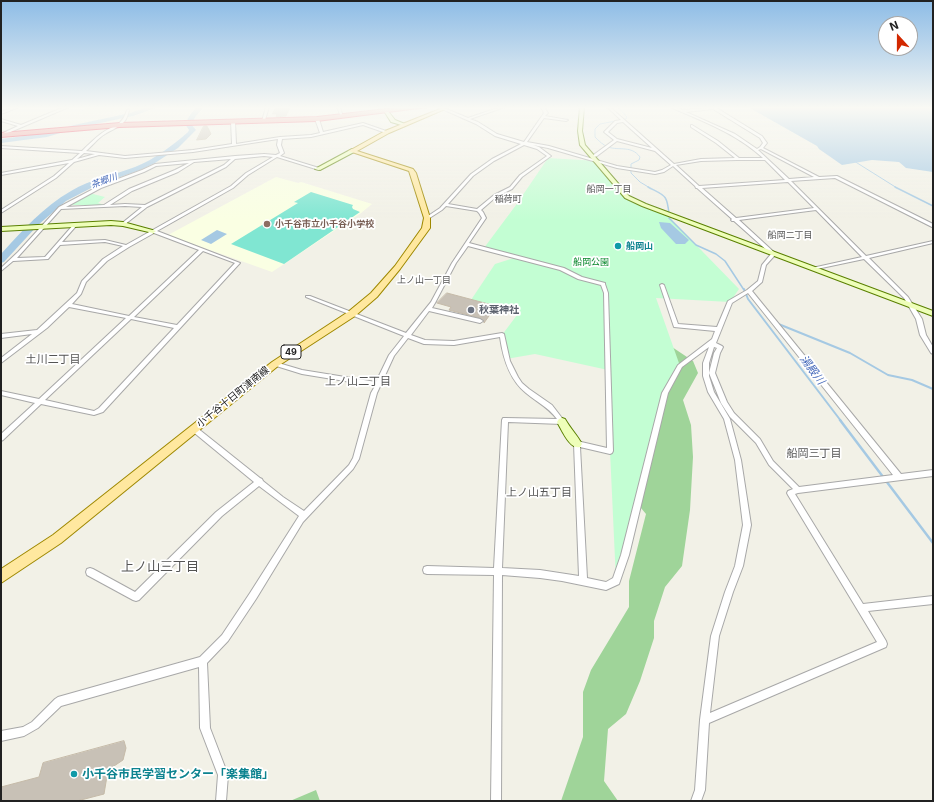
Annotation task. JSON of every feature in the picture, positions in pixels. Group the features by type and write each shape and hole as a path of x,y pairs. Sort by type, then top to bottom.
{"main road":[{"path":"352,151 364,144"},
{"path":"352,151 411,170 427,218"},
{"name":"小千谷十日町津南線","path":"1,577 56,539 275,364 351,313 374,294 423,233 426,228 427,218"}],"street":[{"path":"1,212 55,177 91,144"},
{"path":"1,147 83,152 125,157 238,144"},
{"path":"1,361 38,332 68,305 79,294 84,282 93,271 106,260 127,246 232,187 247,174 282,153 279,144"},
{"path":"427,218 445,205 472,175 493,160 524,144"},
{"path":"478,210 495,196 511,188 521,176 548,158 549,156 538,148 526,144"},
{"path":"528,144 548,147 632,170 655,173 663,171 674,165 701,160 766,159"},
{"path":"583,144 627,197 644,205 933,314"},
{"path":"595,159 598,154 610,144"},
{"path":"633,144 658,151"},
{"path":"650,144 733,220 774,254"},
{"path":"720,144 740,160"},
{"path":"748,144 755,149 789,181 906,297 919,319 923,335 933,352"},
{"path":"761,148 764,144"},
{"path":"755,149 761,148 819,179"},
{"path":"1,270 60,208 100,187 143,171 155,164 256,155 277,156 318,169 352,151"},
{"path":"1,174 100,155"},
{"path":"123,224 146,206 225,166 235,157"},
{"path":"105,206 118,196 145,183 182,169 194,161"},
{"path":"697,187 836,177 933,226"},
{"path":"60,208 125,205 146,206"},
{"path":"1,736 24,731 35,725 58,702 203,661 225,638 304,515 356,460 366,428 369,410 378,384 392,355 433,303 454,263 484,218 478,210 445,205"},
{"path":"733,220 817,209"},
{"path":"1,229 43,226 123,224 153,231 238,263 100,410 94,413 1,393"},
{"path":"12,260 46,258 75,225"},
{"path":"59,244 105,241 127,246"},
{"path":"814,270 933,242"},
{"path":"467,244 562,269 580,278 604,284 606,293 610,451 577,444"},
{"path":"1,438 202,250"},
{"path":"696,801 700,790 705,720 715,636 729,592 740,566 747,525 738,460 727,418 716,402 706,376 706,363 718,329 730,302 749,291 760,282 764,265 774,254"},
{"path":"662,285 676,326 718,329"},
{"path":"749,291 899,477"},
{"path":"308,297 424,342 454,343 502,335 506,359 521,385 551,408 577,444 583,580"},
{"path":"68,305 177,327"},
{"path":"428,309 480,321"},
{"path":"1,336 38,332"},
{"path":"713,342 720,347 712,373 724,402 732,415 758,441 770,463 798,490"},
{"path":"427,570 498,571 583,580 606,586 616,581 625,555 665,393 680,366 713,342"},
{"path":"275,364 302,372 378,384"},
{"path":"496,801 498,571 505,420 562,422"},
{"path":"194,429 304,515"},
{"path":"705,720 883,644 862,608 813,533 790,493 798,490 933,473"},
{"path":"90,572 136,597 219,514 260,481"},
{"path":"862,608 933,600"},
{"path":"203,661 206,728 223,775 221,801"}],"shaded area":[{"path":"814,144 933,144 933,172 906,168 899,162 872,160 842,165"},
{"name":"小千谷市立小千谷小学校","path":"276,177 298,183 301,182 372,204 361,213 272,272 168,235"},
{"path":"311,192 353,205 353,209 360,212 284,264 231,244 298,203 294,202"},
{"path":"659,222 670,223 689,240 685,244 676,244 661,228"},
{"path":"217,230 227,234 211,244 201,240"}],"green space":[{"name":"船岡公園","path":"548,158 599,161 627,197 666,214 739,289 730,302 656,298 680,366 665,393 616,581 608,370 535,354 506,359 502,335 520,311 471,300 495,264 517,257 484,248"},
{"path":"89,193 105,197 98,203 105,205 67,205"},
{"path":"669,345 693,361 698,373 683,400 691,425 693,457 690,510 682,566 665,587 654,621 654,638 640,681 626,714 608,729 604,781 618,801 561,801 583,737 583,692 591,670 629,607 629,581 646,514 621,484"},
{"path":"316,790 320,801 290,801"}],"building":[{"name":"秋葉神社","path":"447,293 496,306 484,323 484,321 480,318 449,310 451,307 437,303"},
{"name":"小千谷市民学習センター「楽集館」","path":"124,741 126,748 123,760 108,770 104,794 77,801 1,801 1,787 39,777 43,763"}],"waterway":[{"name":"茶郷川","path":"1,260 44,214 63,199 92,184 146,165 177,144"},
{"name":"湯殿川","path":"604,144 608,147 629,150 637,153 640,157 639,160 631,164 631,173 640,182 650,188"},
{"path":"854,161 897,188"},
{"name":"湯殿川","path":"650,188 664,196 669,214"},
{"path":"897,188 933,206"},
{"name":"湯殿川","path":"669,218 696,245 716,254 725,261 744,290"},
{"name":"湯殿川","path":"744,289 748,299 841,421"},
{"path":"776,323 850,353 888,375 912,380 933,389"},
{"name":"湯殿川","path":"840,420 933,543"}],"place":[{"name":"小千谷市立小千谷小学校","path":"267,224"},
{"name":"船岡山","path":"618,246"},
{"name":"秋葉神社","path":"471,310"},
{"name":"小千谷市民学習センター「楽集館」","path":"74,774"}],"district":[{"name":"船岡一丁目","path":"609,189"},
{"name":"稲荷町","path":"508,199"},
{"name":"船岡二丁目","path":"790,235"},
{"name":"上ノ山一丁目","path":"424,280"},
{"name":"土川二丁目","path":"53,360"},
{"name":"上ノ山二丁目","path":"358,382"},
{"name":"船岡三丁目","path":"814,454"},
{"name":"上ノ山五丁目","path":"539,493"},
{"name":"上ノ山三丁目","path":"160,567"}]}
